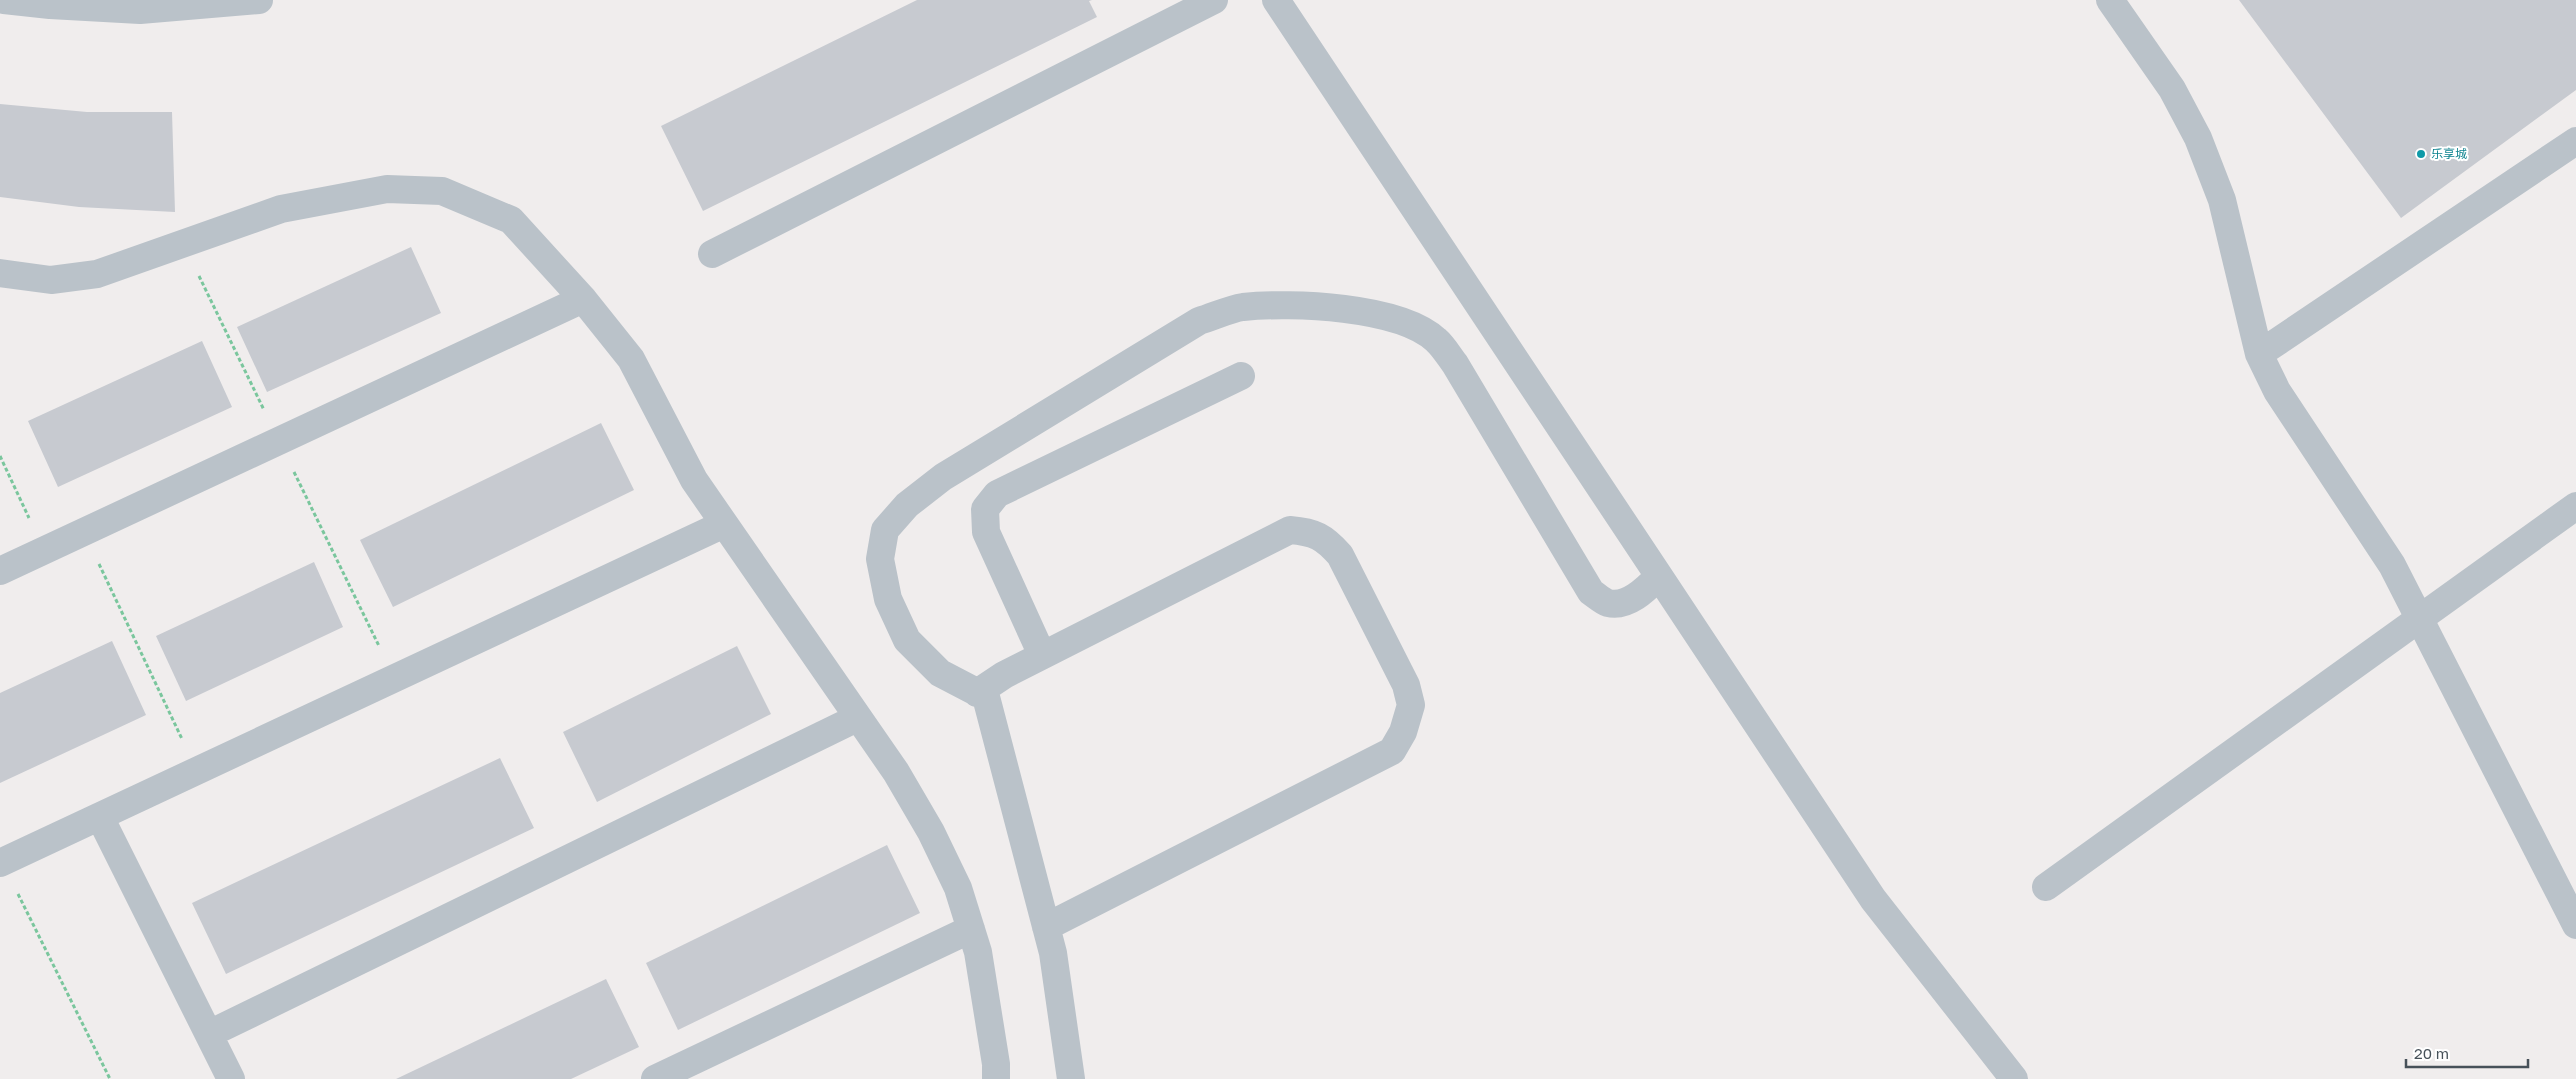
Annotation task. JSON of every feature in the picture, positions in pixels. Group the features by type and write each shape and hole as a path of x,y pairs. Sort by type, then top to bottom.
{"street":[{"path":"4,0 50,6 140,10 259,0"},
{"path":"712,254 1214,0"},
{"path":"1276,0 1873,900 2014,1079"},
{"path":"2110,0 2172,89 2198,138 2222,200 2259,354 2277,391 2392,564 2576,925"},
{"path":"2259,354 2576,140"},
{"path":"0,273 51,280 97,274 183,242 281,209 387,189 442,191 511,220 583,299 630,359 694,480 896,772 931,832 958,888 978,952 996,1064 996,1079"},
{"path":"0,571 583,299"},
{"path":"1072,1079 1053,953 986,697 940,673 907,640 888,599 880,559 885,530 907,505 943,477 1199,321 1241,307 1290,306 1343,309 1398,318 1436,339 1455,364 1591,592 1608,603 1621,602 1642,593 1659,576"},
{"path":"1042,655 986,532 984,509 997,494 1241,376"},
{"path":"2046,887 2576,506"},
{"path":"1,862 724,524"},
{"path":"977,693 1004,675 1042,655 1290,530 1307,531 1326,540 1340,555 1406,685 1411,705 1404,732 1392,750 1046,927"},
{"path":"209,1034 857,718"},
{"path":"100,816 231,1079"},
{"path":"655,1079 971,929"}],"path":[{"path":"183,242 394,678"},
{"path":"0,456 44,551"},
{"path":"84,532 198,771"},
{"path":"1,862 110,1079"}],"building":[{"path":"917,0 1092,0 1089,1 1097,17 703,211 661,126"},
{"name":"乐享城","path":"2239,0 2576,0 2576,90 2401,218"},
{"path":"0,104 87,112 172,112 175,212 79,207 0,197"},
{"path":"411,247 441,313 267,392 237,327"},
{"path":"202,341 232,407 58,487 28,421"},
{"path":"601,423 634,490 393,607 360,540"},
{"path":"314,562 343,627 186,701 156,636"},
{"path":"112,641 146,715 0,783 0,693"},
{"path":"737,646 771,714 597,802 563,732"},
{"path":"500,758 534,828 226,974 192,903"},
{"path":"887,845 920,913 678,1030 646,963"},
{"path":"606,979 639,1047 571,1079 396,1079"}],"place":[{"name":"乐享城","path":"2421,154"}]}
